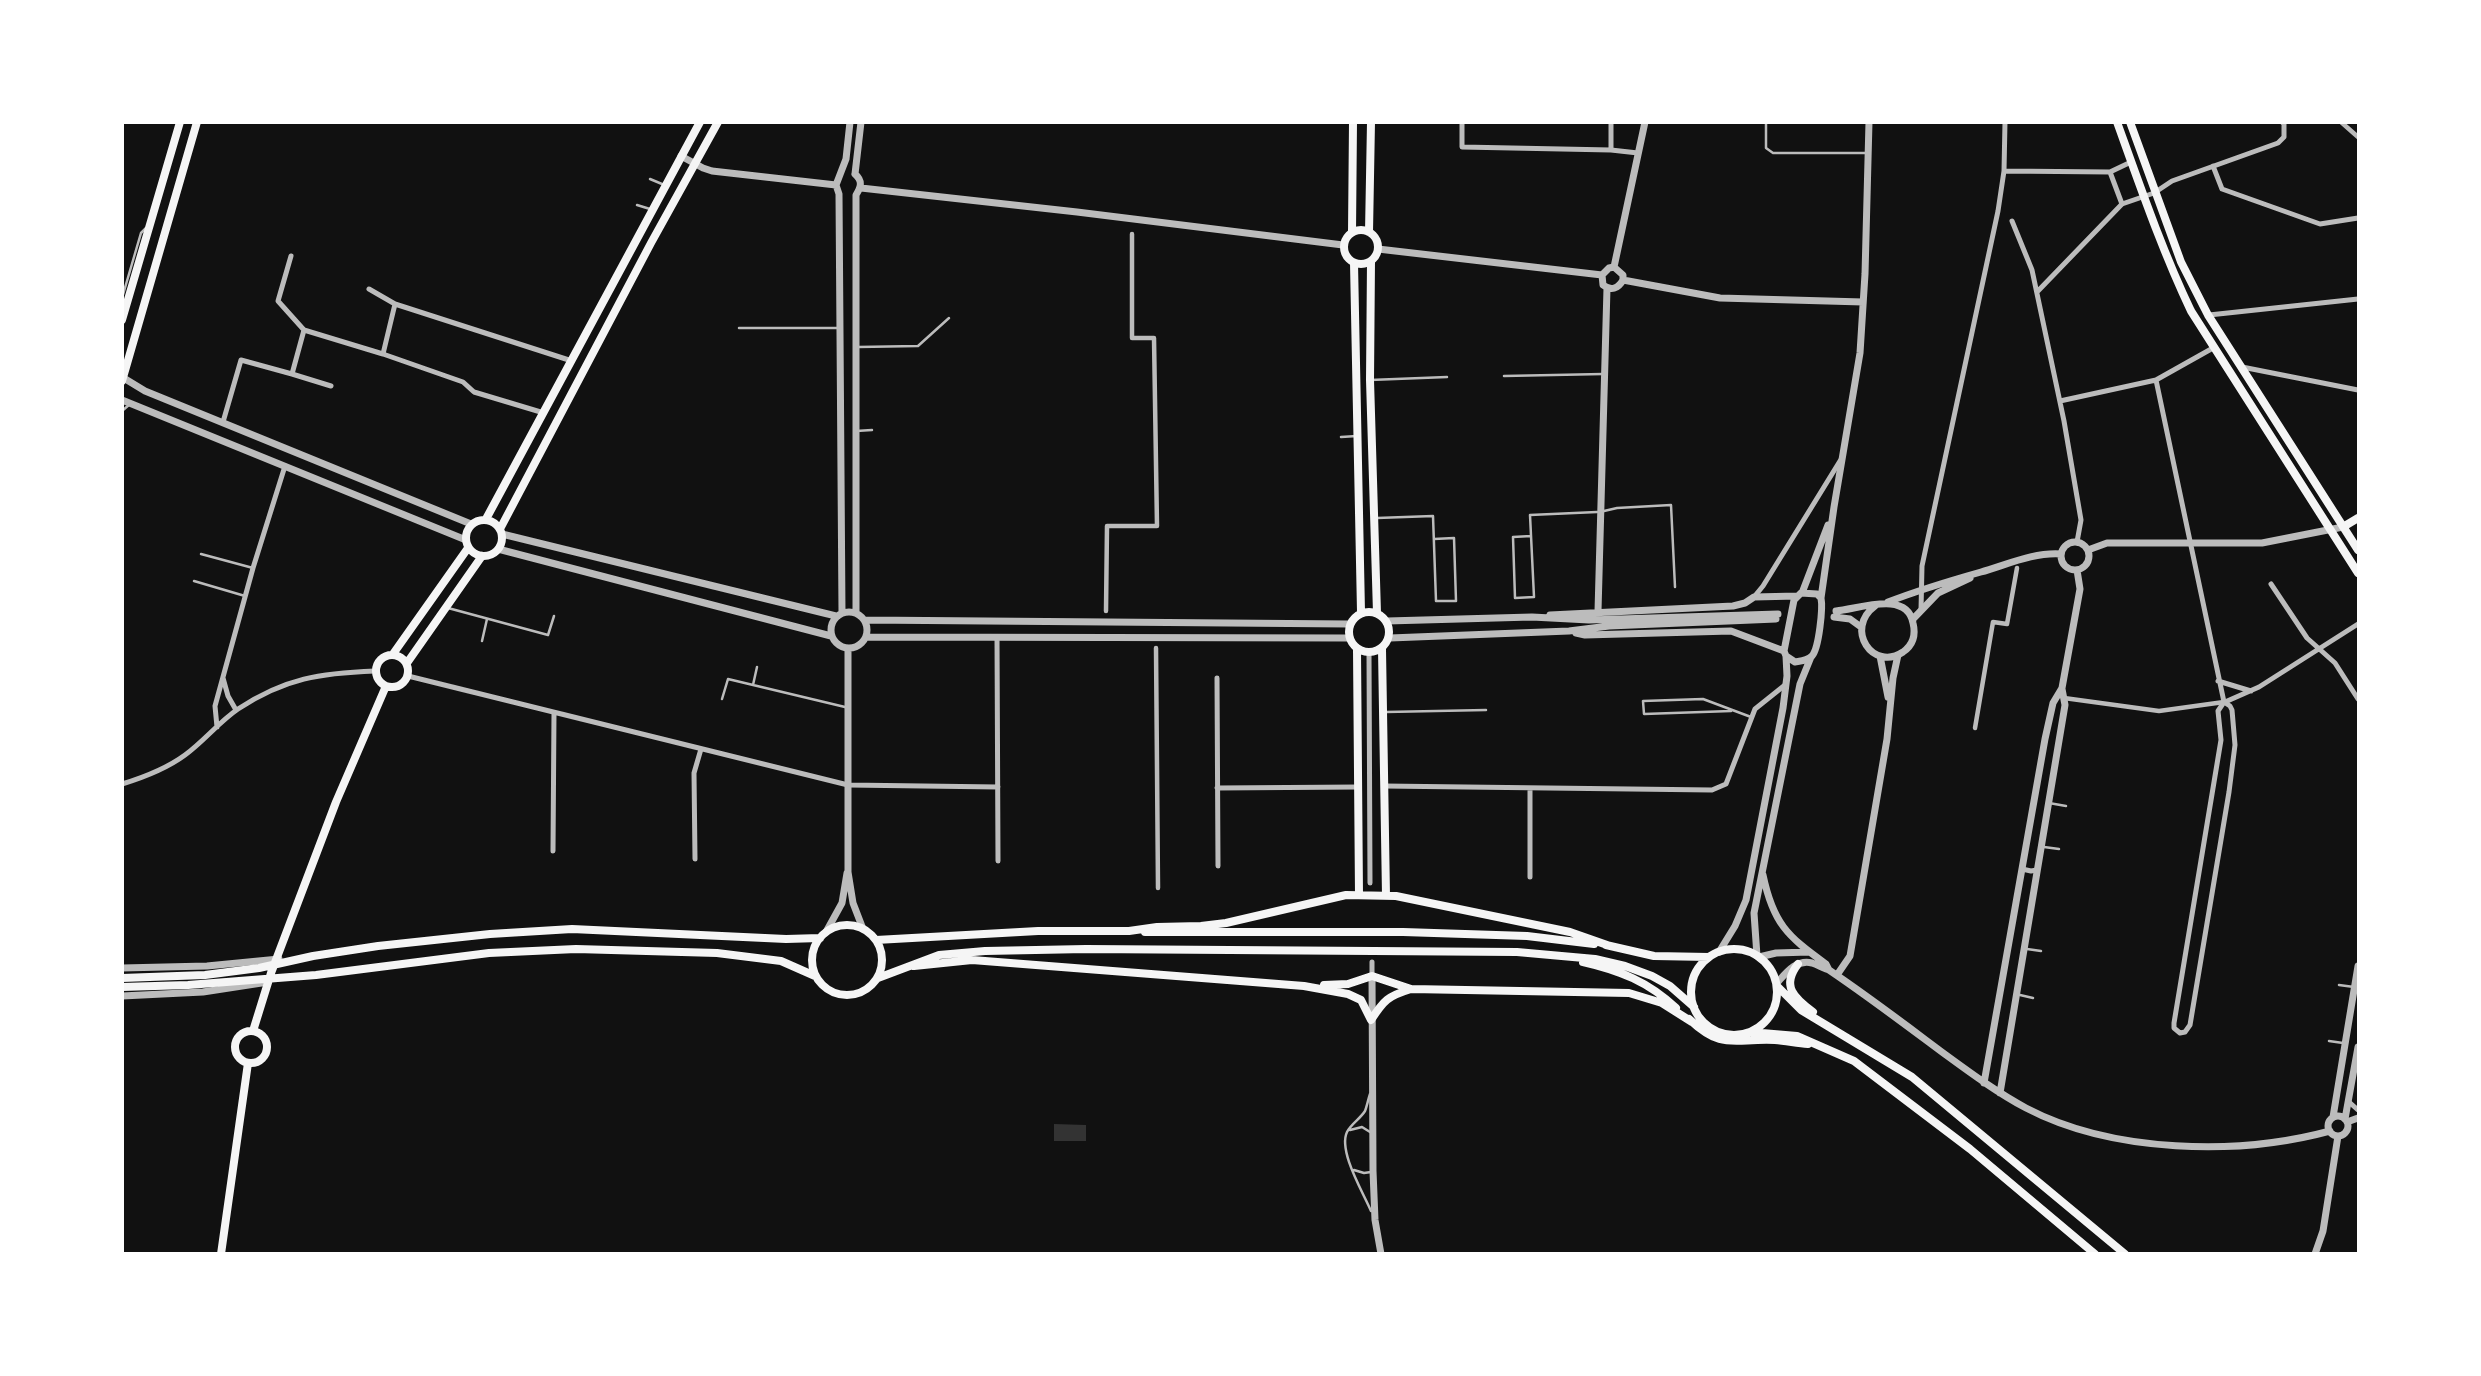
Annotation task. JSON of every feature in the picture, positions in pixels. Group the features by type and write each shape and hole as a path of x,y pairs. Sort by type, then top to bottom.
{"main road":[{"path":"122,320 180,122"},
{"path":"123,378 197,122"},
{"path":"386,686 377,677 376,671 381,659 393,654 467,544 471,524 486,519 700,122"},
{"path":"501,531 718,122"},
{"path":"1352,232 1353,122"},
{"path":"1369,232 1371,122"},
{"path":"2117,122 2171,268 2191,311 2358,573"},
{"path":"2130,122 2181,262 2208,315 2358,550"},
{"path":"1371,261 1354,263 1344,253 1346,237 1352,232 1369,232 1377,239 1378,250 1371,261 1370,380 1377,613"},
{"path":"1354,263 1361,612 1349,624 1349,638 1357,650 1359,895"},
{"path":"2343,527 2358,518"},
{"path":"467,544 475,554 482,556 493,554 498,549 502,542 501,531 496,524 486,519"},
{"path":"386,686 402,684 408,676 407,663 482,556"},
{"path":"1357,650 1369,653 1382,649 1390,638 1387,621 1377,613 1361,612"},
{"path":"1382,649 1386,896"},
{"path":"393,654 407,663"},
{"path":"253,1031 271,973 336,802 386,686"},
{"path":"1139,931 1157,927 1226,923 1346,895 1396,896 1570,932 1610,946"},
{"path":"122,987 205,979 313,956 378,946 490,934 572,929 786,939 823,935 844,925 863,929 876,940 882,958 878,978"},
{"path":"876,940 1038,931 1514,935 1610,946 1654,956 1709,957"},
{"path":"815,976 812,956 823,935"},
{"path":"122,978 205,979 316,975 489,953 576,949 717,953 781,961 815,976 830,992 840,995 862,993 878,978 939,955 985,951 1405,949 1517,952 1595,959 1634,969 1670,986 1694,1007 1706,1025 1717,1032 1728,1035 1750,1032 1797,1036 1814,1045"},
{"path":"1694,1007 1691,990 1694,978 1709,957 1719,952 1740,950 1758,956 1767,964 1777,985 1796,1006 1912,1077 2125,1254"},
{"path":"1556,956 1633,976 1661,993 1692,1022"},
{"path":"901,968 972,960 1304,986 1349,993 1361,1000 1371,1020 1391,995 1411,989"},
{"path":"1798,964 1790,976 1791,990 1801,1003 1838,1031"},
{"path":"1304,986 1348,984 1372,976 1411,989 1629,993 1662,1003 1713,1038 1728,1042 1776,1040 1814,1045 1836,1052 1864,1069 1970,1149 2095,1254"},
{"path":"1750,1032 1763,1025 1772,1014 1777,1001 1777,985"},
{"path":"253,1031 266,1039 267,1054 256,1063 248,1063 241,1060 235,1047 241,1035 253,1031"},
{"path":"221,1254 248,1063"}],"street":[{"path":"841,175 846,159 850,122"},
{"path":"856,613 856,347 858,192 861,183 855,174 861,122"},
{"path":"1462,122 1462,147 1638,153"},
{"path":"1611,122 1611,150"},
{"path":"1614,267 1645,122"},
{"path":"1809,952 1758,956 1754,913 1801,678 1814,652 1834,507 1860,353 1866,274 1869,122"},
{"path":"1920,610 1922,566 2004,171 2005,122"},
{"path":"2037,292 2122,204 2154,193 2172,181 2278,143 2284,137 2282,122"},
{"path":"2341,122 2358,137"},
{"path":"681,156 712,171 836,185"},
{"path":"2004,171 2110,172 2131,162"},
{"path":"2213,166 2222,189 2320,224 2358,218"},
{"path":"2110,172 2122,204"},
{"path":"831,636 831,624 839,614 840,328 839,194 836,179 848,173 855,174"},
{"path":"839,194 848,198 858,192 1084,213 1343,245"},
{"path":"2012,221 2032,270 2060,401 2081,520 2077,542"},
{"path":"1106,611 1107,526 1157,526 1154,338 1132,338 1132,234"},
{"path":"1378,250 1602,275"},
{"path":"291,256 278,301 304,330 383,354 463,382 474,392 544,413"},
{"path":"1602,275 1614,267"},
{"path":"1602,275 1603,285 1617,288 1623,275 1614,267"},
{"path":"1623,280 1720,298 1863,302"},
{"path":"1598,611 1607,288"},
{"path":"369,289 395,304 572,361"},
{"path":"2208,315 2358,299"},
{"path":"383,354 395,304"},
{"path":"292,374 304,330"},
{"path":"2060,401 2156,380 2213,348"},
{"path":"223,422 241,360 331,386"},
{"path":"2239,367 2358,390"},
{"path":"123,378 145,391 471,524"},
{"path":"2156,380 2218,681 2224,702 2231,706 2232,710 2235,745 2189,1029 2180,1033 2174,1028 2174,1023 2221,740 2218,711 2224,702"},
{"path":"122,400 467,544"},
{"path":"1387,621 1733,607 1745,603 1763,586 1844,455"},
{"path":"217,727 215,706 253,568 285,466"},
{"path":"1719,952 1735,926 1746,900 1784,701 1785,653 1799,595 1834,507"},
{"path":"2088,550 2107,543 2262,543 2343,527"},
{"path":"501,531 839,614 856,613 865,620 1349,624"},
{"path":"2061,554 2068,544 2077,542 2088,550"},
{"path":"498,549 831,636 838,645 848,648 858,646 866,637 865,620"},
{"path":"2077,570 2087,563 2088,550"},
{"path":"2061,554 2065,566 2077,570"},
{"path":"1861,627 1850,619 1835,614 1887,603 1922,589 2008,563 2061,554"},
{"path":"1975,728 1993,622 2007,624 2017,568"},
{"path":"1984,1083 2045,739 2053,703 2062,688 2080,589 2077,570"},
{"path":"1913,619 1938,593 1983,571"},
{"path":"2271,584 2306,638 2335,663 2358,699"},
{"path":"1754,597 1817,594 1821,598"},
{"path":"1875,606 1864,617 1861,627 1867,648 1880,656 1898,655 1909,648 1913,640 1913,619 1904,608 1887,603"},
{"path":"1390,638 1569,631 1609,626 1777,617 1590,620 1532,617"},
{"path":"2064,698 2159,711 2224,702 2250,691 2358,625"},
{"path":"1569,631 1585,635 1731,631 1785,653 1795,662 1811,657"},
{"path":"866,637 1349,638"},
{"path":"997,637 998,861"},
{"path":"848,648 848,872 853,903 863,929"},
{"path":"1156,648 1158,888"},
{"path":"1369,653 1370,883"},
{"path":"1837,975 1850,956 1891,713 1893,678 1898,655"},
{"path":"1880,656 1891,713"},
{"path":"122,783 160,771 187,754 236,710 286,684 310,676 336,672 376,671"},
{"path":"408,676 848,785 998,788"},
{"path":"223,678 228,696 236,710"},
{"path":"1217,678 1218,866"},
{"path":"2218,681 2250,691"},
{"path":"1384,786 1712,790 1726,784 1751,717 1765,700 1786,684"},
{"path":"2000,1093 2066,705 2062,688"},
{"path":"1765,700 1784,701"},
{"path":"553,851 554,713"},
{"path":"695,859 694,773 701,749"},
{"path":"1217,788 1357,787"},
{"path":"1530,789 1530,877"},
{"path":"2025,855 2032,854 2039,858"},
{"path":"2022,869 2037,870"},
{"path":"823,935 842,903 848,872"},
{"path":"1763,875 1767,895 1781,927 1826,964 1829,970"},
{"path":"2196,888 2212,890"},
{"path":"2194,903 2210,905"},
{"path":"1371,961 1373,1171 1375,1220 1381,1254"},
{"path":"1777,985 1788,971 1798,964 1807,962 1829,970 1984,1083 2037,1113 2078,1128 2116,1138 2164,1145 2251,1144 2295,1139 2330,1131"},
{"path":"2338,1136 2330,1131 2328,1123 2333,1117 2358,966"},
{"path":"122,968 205,979"},
{"path":"122,996 205,979"},
{"path":"2315,1254 2323,1231 2338,1136 2346,1131 2358,1047"},
{"path":"2349,1102 2358,1110"},
{"path":"2333,1117 2340,1116 2346,1120 2358,1118"}],"lane":[{"path":"1766,122 1766,148 1773,153 1868,153"},
{"path":"650,179 666,185"},
{"path":"637,205 652,210"},
{"path":"122,298 141,233 150,223"},
{"path":"856,347 918,346 949,318"},
{"path":"739,328 840,328"},
{"path":"1504,376 1606,374"},
{"path":"1370,380 1447,377"},
{"path":"122,411 132,403"},
{"path":"856,431 873,430"},
{"path":"1341,437 1357,436"},
{"path":"1531,536 1513,537 1515,598 1534,597 1530,515 1671,505 1675,587"},
{"path":"1373,518 1433,516 1436,601 1456,601 1454,538 1434,538"},
{"path":"201,554 253,568"},
{"path":"194,581 245,596"},
{"path":"445,607 548,635 554,616"},
{"path":"482,640 487,619"},
{"path":"753,685 757,667"},
{"path":"722,699 728,679 848,708"},
{"path":"1731,711 1644,714 1643,701 1703,699 1751,717"},
{"path":"1383,712 1486,710"},
{"path":"2048,803 2066,806"},
{"path":"2041,846 2059,849"},
{"path":"2024,948 2041,951"},
{"path":"2339,985 2354,987"},
{"path":"2016,995 2033,998"},
{"path":"2329,1041 2345,1044"},
{"path":"1373,1084 1365,1110 1347,1132 1345,1153 1375,1220"},
{"path":"1347,1132 1362,1128 1373,1136"},
{"path":"1354,1170 1364,1173 1373,1171"}],"shaded area":[{"path":"1054,1124 1086,1125 1086,1141 1054,1141"}]}
